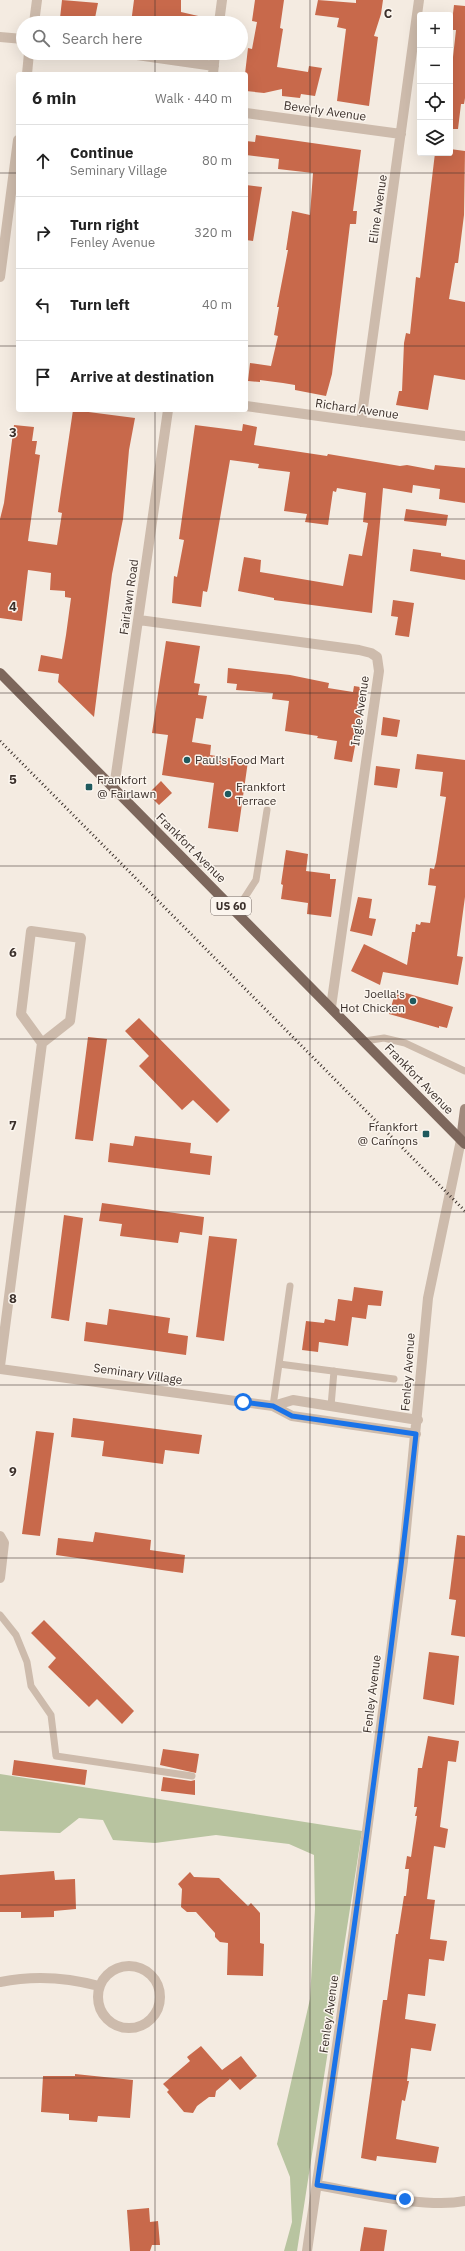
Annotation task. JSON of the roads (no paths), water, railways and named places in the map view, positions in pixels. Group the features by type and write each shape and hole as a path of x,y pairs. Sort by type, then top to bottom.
{"main road":[{"name":"Frankfort Avenue","path":"0,673 463,1142"},
{"path":"463,1142 465,1109"}],"street":[{"path":"35,16 37,0"},
{"path":"220,16 222,0"},
{"name":"Eline Avenue","path":"361,422 419,0"},
{"path":"0,37 16,38"},
{"path":"27,72 29,60"},
{"path":"160,60 213,70 214,60"},
{"name":"Beverly Avenue","path":"248,113 400,134"},
{"path":"0,277 16,155"},
{"name":"Richard Avenue","path":"248,406 465,436"},
{"name":"Fairlawn Road","path":"114,788 168,412"},
{"name":"Ingle Avenue","path":"139,620 359,650 371,653 376,657 379,671 331,1008"},
{"path":"0,1366 42,1043 22,1014 31,931 81,938 70,1021 42,1043"},
{"name":"Fenley Avenue","path":"307,2251 356,1912 403,1561 418,1420 423,1343 428,1298 463,1142"},
{"name":"Seminary Village","path":"0,1369 273,1406 292,1416 416,1434"},
{"name":"Seminary Village","path":"273,1406 293,1400 418,1420"},
{"path":"0,1536 4,1543 0,1578"},
{"path":"127,1966 139,1967 150,1973 157,1983 160,1995 158,2007 152,2018 142,2025 130,2028 118,2026 108,2020 100,2010 97,1998 99,1986 105,1976 115,1968 127,1966"},
{"path":"0,1982 44,1977 74,1980 99,1986"},
{"path":"317,2185 421,2201 457,2203 465,2201"}],"lane":[{"path":"236,911 256,880 267,810"},
{"path":"364,1041 384,1038 405,1043 465,1071"},
{"path":"273,1406 290,1286"},
{"path":"279,1364 394,1379"},
{"path":"331,1406 334,1371"},
{"path":"0,1615 16,1635 27,1662 31,1686 51,1715 56,1756 192,1776"}],"railway":[{"path":"0,741 465,1211"}],"place":[{"name":"Paul's Food Mart","path":"187,760"},
{"name":"Frankfort @ Fairlawn","path":"89,787"},
{"name":"Frankfort Terrace","path":"228,794"},
{"name":"Joella's Hot Chicken","path":"413,1001"},
{"name":"Frankfort @ Cannons","path":"426,1134"}]}
